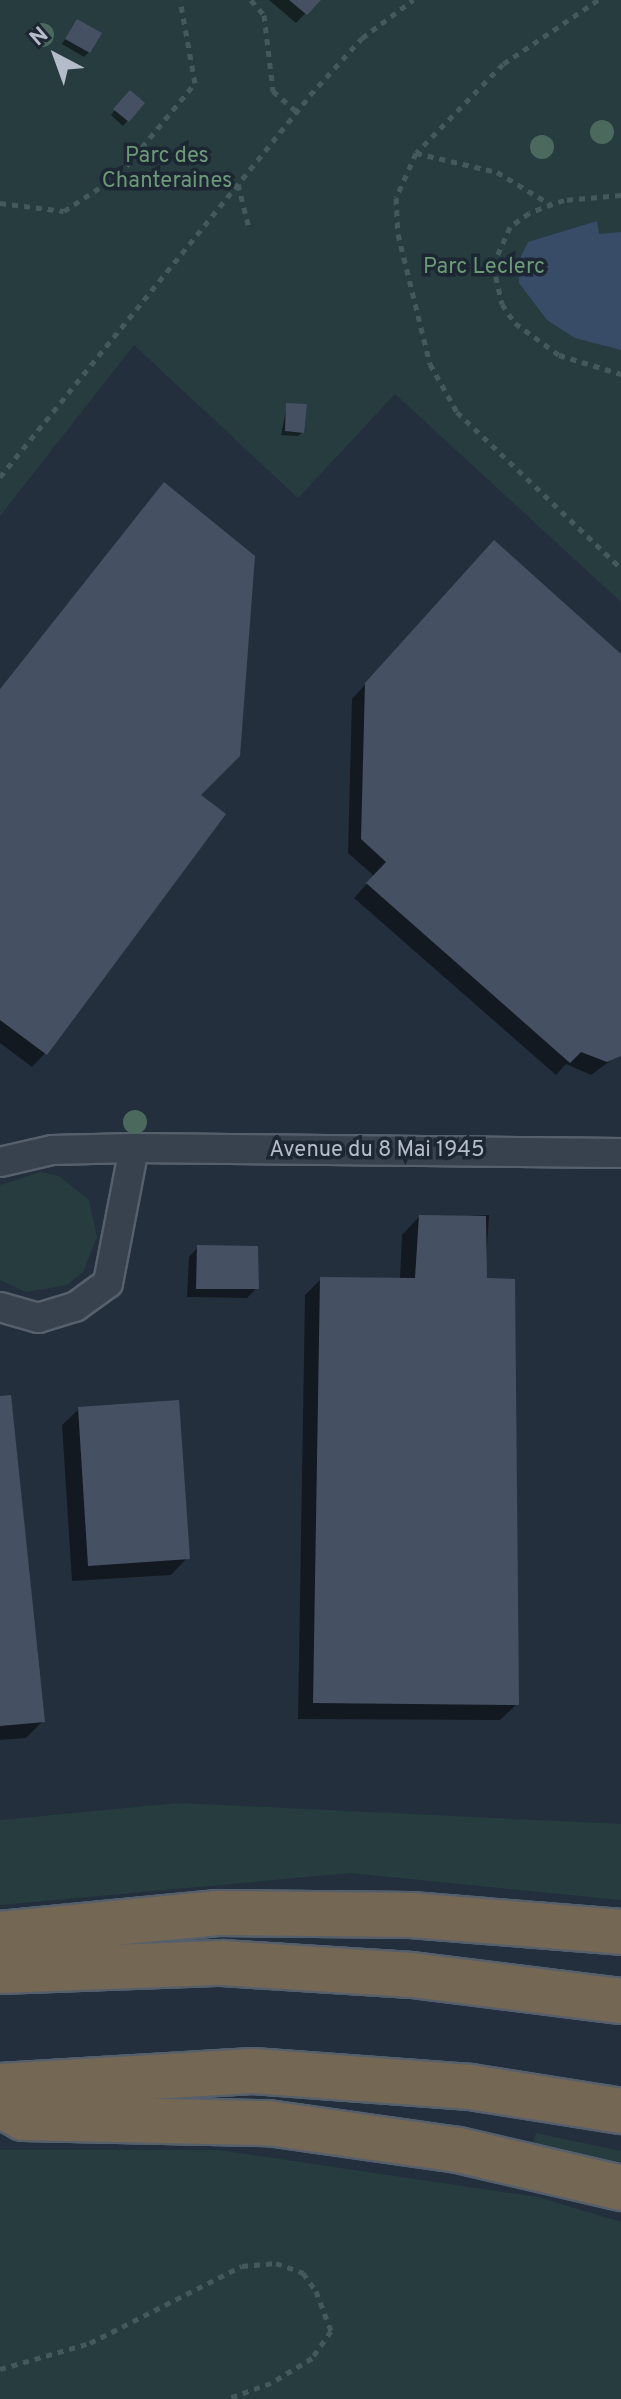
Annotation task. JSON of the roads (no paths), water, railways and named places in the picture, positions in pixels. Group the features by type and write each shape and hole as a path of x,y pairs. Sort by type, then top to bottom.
{"highway":[{"path":"0,1934 218,1913 411,1915 621,1932"},
{"path":"0,1971 222,1963 412,1975 621,2001"},
{"path":"0,2086 253,2071 470,2087 621,2111"},
{"path":"0,2105 23,2118 268,2123 458,2150 621,2188"}],"street":[{"name":"Avenue du 8 Mai 1945","path":"0,1162 52,1150 134,1148 621,1153"},
{"path":"0,1307 38,1318 75,1307 108,1283 134,1148"}],"water":[{"path":"597,221 599,234 621,232 621,350 575,338 547,320 519,283 519,260 528,242"}],"park label":[{"name":"Parc des Chanteraines","path":"167,168"},
{"name":"Parc Leclerc","path":"484,268"}]}
